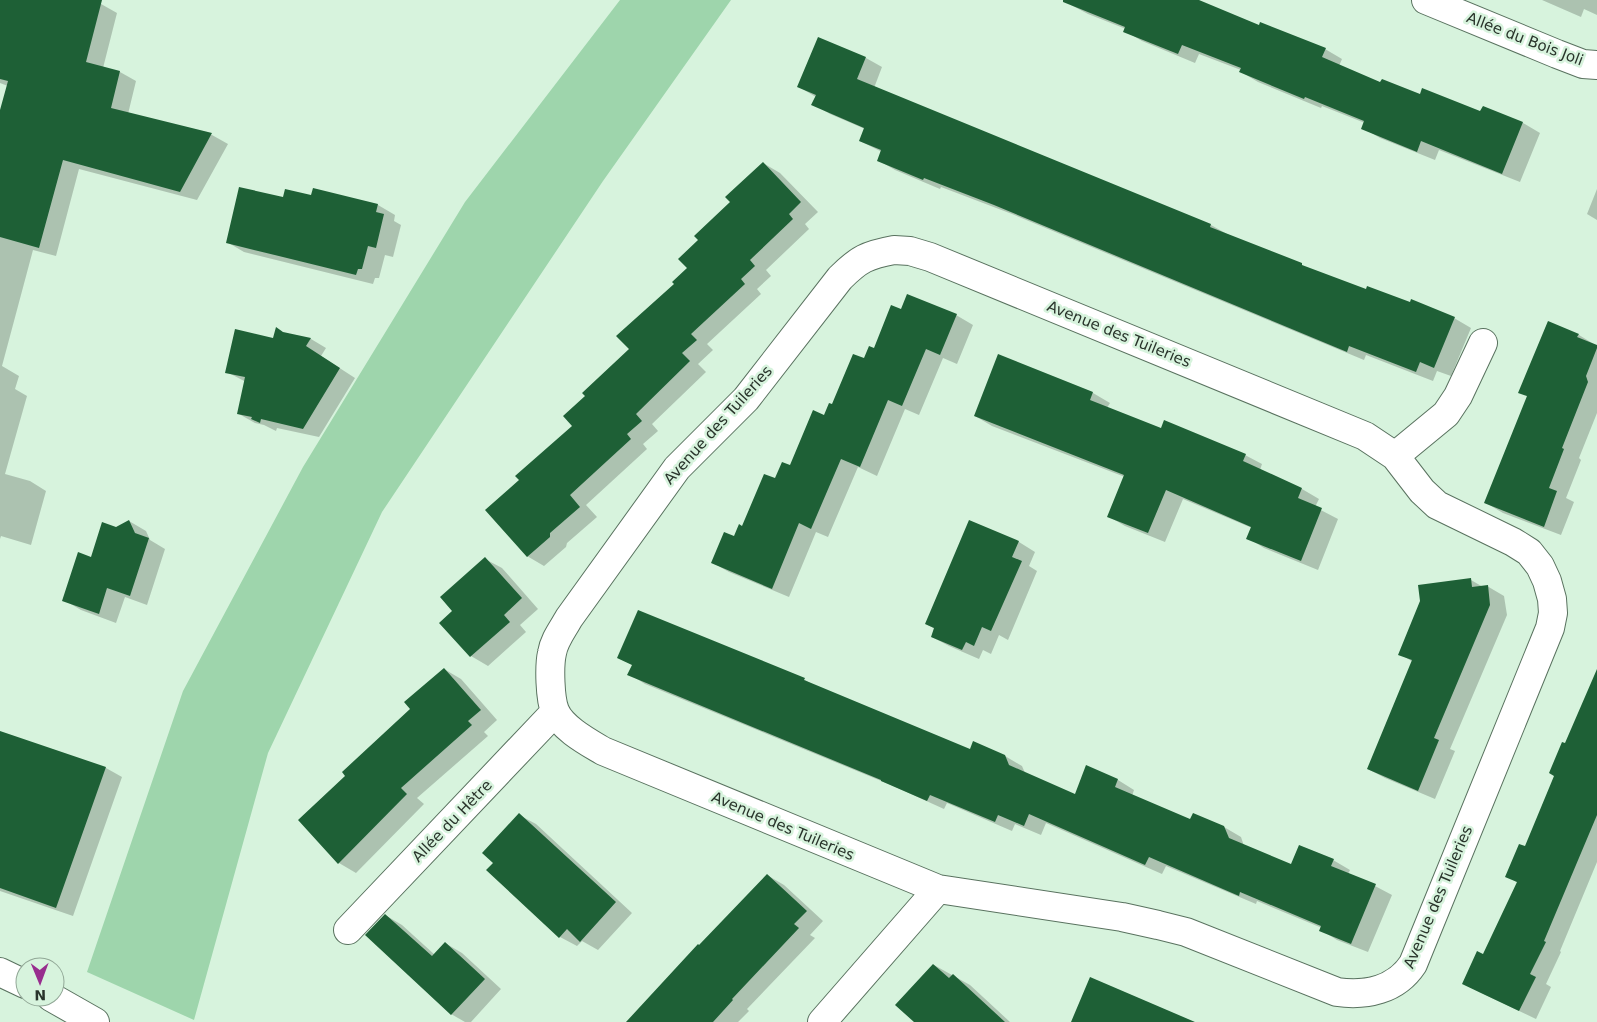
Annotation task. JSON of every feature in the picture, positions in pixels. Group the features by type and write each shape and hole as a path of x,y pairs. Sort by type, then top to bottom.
{"street":[{"name":"Allée du Bois Joli","path":"1426,0 1583,64 1597,64"},
{"name":"Avenue des Tuileries","path":"894,250 910,251 930,257 1365,436 1395,456 1422,491 1438,505 1513,542 1529,552 1540,566 1547,580 1552,599 1553,614 1550,628 1413,964 1400,979 1376,991 1352,994 1337,992 1186,932 1158,925 1122,917 938,889 603,751 581,738 555,712 550,672 552,652 558,636 569,618 677,468 691,452 746,400 840,278 856,263 875,254 894,250"},
{"path":"1395,456 1446,414 1458,396 1483,343"},
{"name":"Allée du Hêtre","path":"348,930 555,712"},
{"path":"822,1022 938,889"},
{"path":"0,972 15,979"},
{"path":"65,1005 95,1022"}],"green space":[{"path":"620,0 731,0 603,181 382,512 268,753 194,1020 87,972 183,691 303,467 465,202"}],"building":[{"path":"0,0 102,0 86,62 120,71 111,108 212,133 180,192 63,160 39,248 0,237 0,110 8,81 0,79"},
{"path":"1063,0 1199,0 1259,25 1260,22 1326,48 1322,57 1380,82 1382,79 1420,94 1422,88 1480,111 1483,106 1523,122 1502,174 1421,141 1417,152 1361,129 1364,121 1239,72 1241,68 1182,45 1178,54 1123,32 1125,27 1063,2"},
{"path":"818,37 866,57 857,79 1211,224 1210,227 1302,263 1302,265 1366,289 1367,286 1410,302 1411,299 1455,317 1434,368 1420,362 1416,372 1349,346 1347,352 994,205 924,178 923,180 877,161 881,150 859,141 864,128 811,105 816,95 797,87"},
{"path":"763,162 801,202 789,214 793,219 750,260 755,266 741,279 745,284 691,334 697,340 682,353 690,361 636,414 642,421 627,434 631,439 570,495 580,507 550,533 550,537 527,557 485,510 519,480 515,476 572,426 563,416 585,396 582,393 629,349 616,336 674,284 672,282 687,268 678,259 698,240 694,236 730,202 725,197"},
{"path":"239,187 283,197 285,189 311,195 313,188 378,204 376,212 384,214 376,248 368,246 362,269 358,269 356,275 226,243"},
{"path":"907,294 957,314 940,355 926,349 902,406 888,400 860,467 841,459 811,529 799,523 772,589 711,563 724,532 734,536 739,524 742,526 764,474 775,478 782,462 790,465 813,410 824,415 829,403 832,404 853,354 864,358 869,346 874,348 891,305 901,309"},
{"path":"1548,321 1579,334 1577,337 1597,345 1597,348 1586,376 1588,382 1562,448 1564,449 1549,488 1557,491 1544,527 1484,503 1527,396 1518,393"},
{"path":"276,327 283,332 311,338 306,346 340,368 303,429 261,419 260,423 251,419 252,417 237,414 245,377 225,373 235,329 273,338"},
{"path":"998,354 1093,392 1090,400 1161,428 1164,420 1246,454 1243,461 1302,488 1298,498 1322,508 1301,561 1246,539 1251,527 1166,490 1148,533 1107,517 1124,475 974,416"},
{"path":"129,520 135,533 149,538 130,596 107,588 99,614 62,601 78,552 91,557 102,522 116,527"},
{"path":"969,520 1019,541 1012,557 1022,561 991,631 982,627 974,646 966,642 962,650 931,637 934,628 925,624"},
{"path":"485,557 522,598 504,615 510,622 470,657 439,623 452,611 440,597"},
{"path":"1471,578 1472,587 1488,585 1490,605 1434,738 1439,740 1418,791 1367,769 1412,660 1398,655 1420,601 1418,585"},
{"path":"638,610 805,678 804,680 970,749 973,741 1005,755 1009,765 1075,794 1086,765 1118,779 1115,787 1190,819 1193,813 1224,826 1229,838 1291,864 1299,845 1334,859 1331,866 1376,884 1351,944 1319,931 1321,926 1240,892 1239,896 1149,857 1145,865 1029,814 1024,826 998,815 995,822 930,795 927,801 881,780 627,675 632,665 617,658"},
{"path":"444,668 481,710 468,721 472,725 401,788 407,794 338,864 298,820 345,776 342,772 410,709 404,702"},
{"path":"1597,669 1597,815 1544,941 1546,942 1530,974 1536,977 1519,1011 1462,984 1477,951 1483,954 1517,882 1505,877 1519,844 1525,846 1554,776 1549,773 1562,742 1565,743"},
{"path":"0,731 106,767 56,908 0,888"},
{"path":"519,813 616,902 580,942 567,929 559,938 486,870 493,863 482,853"},
{"path":"767,874 807,911 794,924 799,928 732,999 713,1022 626,1022 698,944"},
{"path":"385,914 432,956 445,942 485,979 451,1015 365,935"},
{"path":"933,964 949,978 953,974 1005,1022 914,1022 895,1005"},
{"path":"1090,977 1195,1022 1071,1022"}]}
